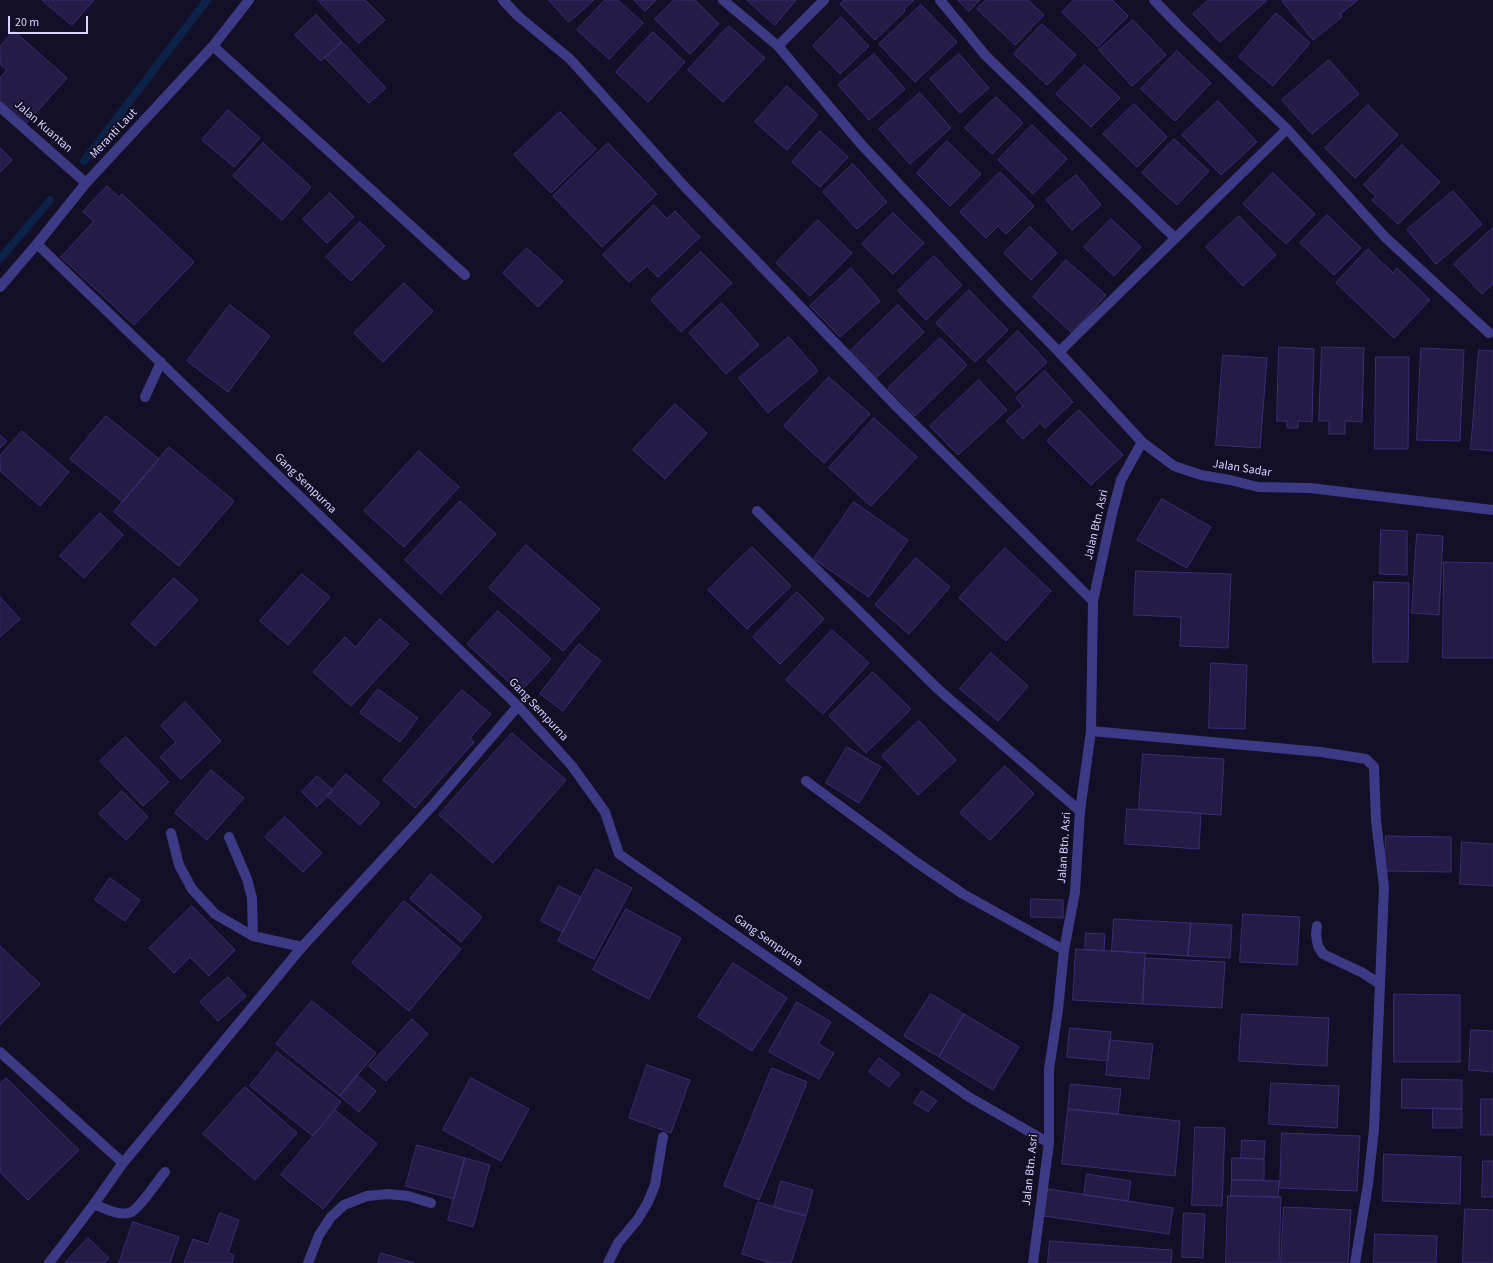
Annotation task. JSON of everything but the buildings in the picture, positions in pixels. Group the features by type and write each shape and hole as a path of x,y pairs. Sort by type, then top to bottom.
{"street":[{"name":"Meranti Laut","path":"0,286 37,244 86,183 213,46 249,0"},
{"path":"502,0 518,16 570,59 685,187 896,406 1094,600"},
{"name":"Jalan Sadar","path":"723,0 778,46 860,143 1007,299 1059,352 1142,442 1174,466 1200,475 1230,480 1258,488 1310,488 1493,510"},
{"path":"778,46 824,0"},
{"path":"940,0 986,56 1175,238"},
{"path":"1154,0 1178,25 1287,129 1385,237 1489,334"},
{"path":"213,46 465,275"},
{"name":"Jalan Kuantan","path":"0,107 86,183"},
{"path":"1059,352 1287,129"},
{"name":"Gang Sempurna","path":"37,244 162,362 518,706 572,766 605,812 619,854 968,1097 1049,1144"},
{"path":"145,397 162,362"},
{"name":"Jalan Btn. Asri","path":"1033,1263 1049,1144 1049,1069 1058,1010 1064,950 1075,892 1080,811 1091,731 1094,600 1112,514 1121,480 1142,442"},
{"path":"757,511 940,691 1080,811"},
{"path":"49,1263 123,1163 302,947 433,805 518,706"},
{"path":"1091,731 1321,752 1366,759 1374,767 1376,821 1384,887 1374,1129 1368,1184 1355,1263"},
{"path":"806,781 916,862 963,894 1064,950"},
{"path":"171,833 179,865 192,889 215,914 253,936 302,947"},
{"path":"229,837 247,879 252,898 253,936"},
{"path":"1316,926 1318,946 1323,954 1380,984"},
{"path":"0,1052 123,1163"},
{"path":"608,1263 618,1243 638,1219 648,1202 655,1185 663,1137"},
{"path":"94,1204 118,1213 130,1213 137,1207 165,1172"},
{"path":"308,1263 319,1235 331,1217 344,1205 367,1196 388,1194 408,1196 431,1203"}],"waterway":[{"path":"84,161 207,0"},
{"path":"0,259 50,200"}]}
